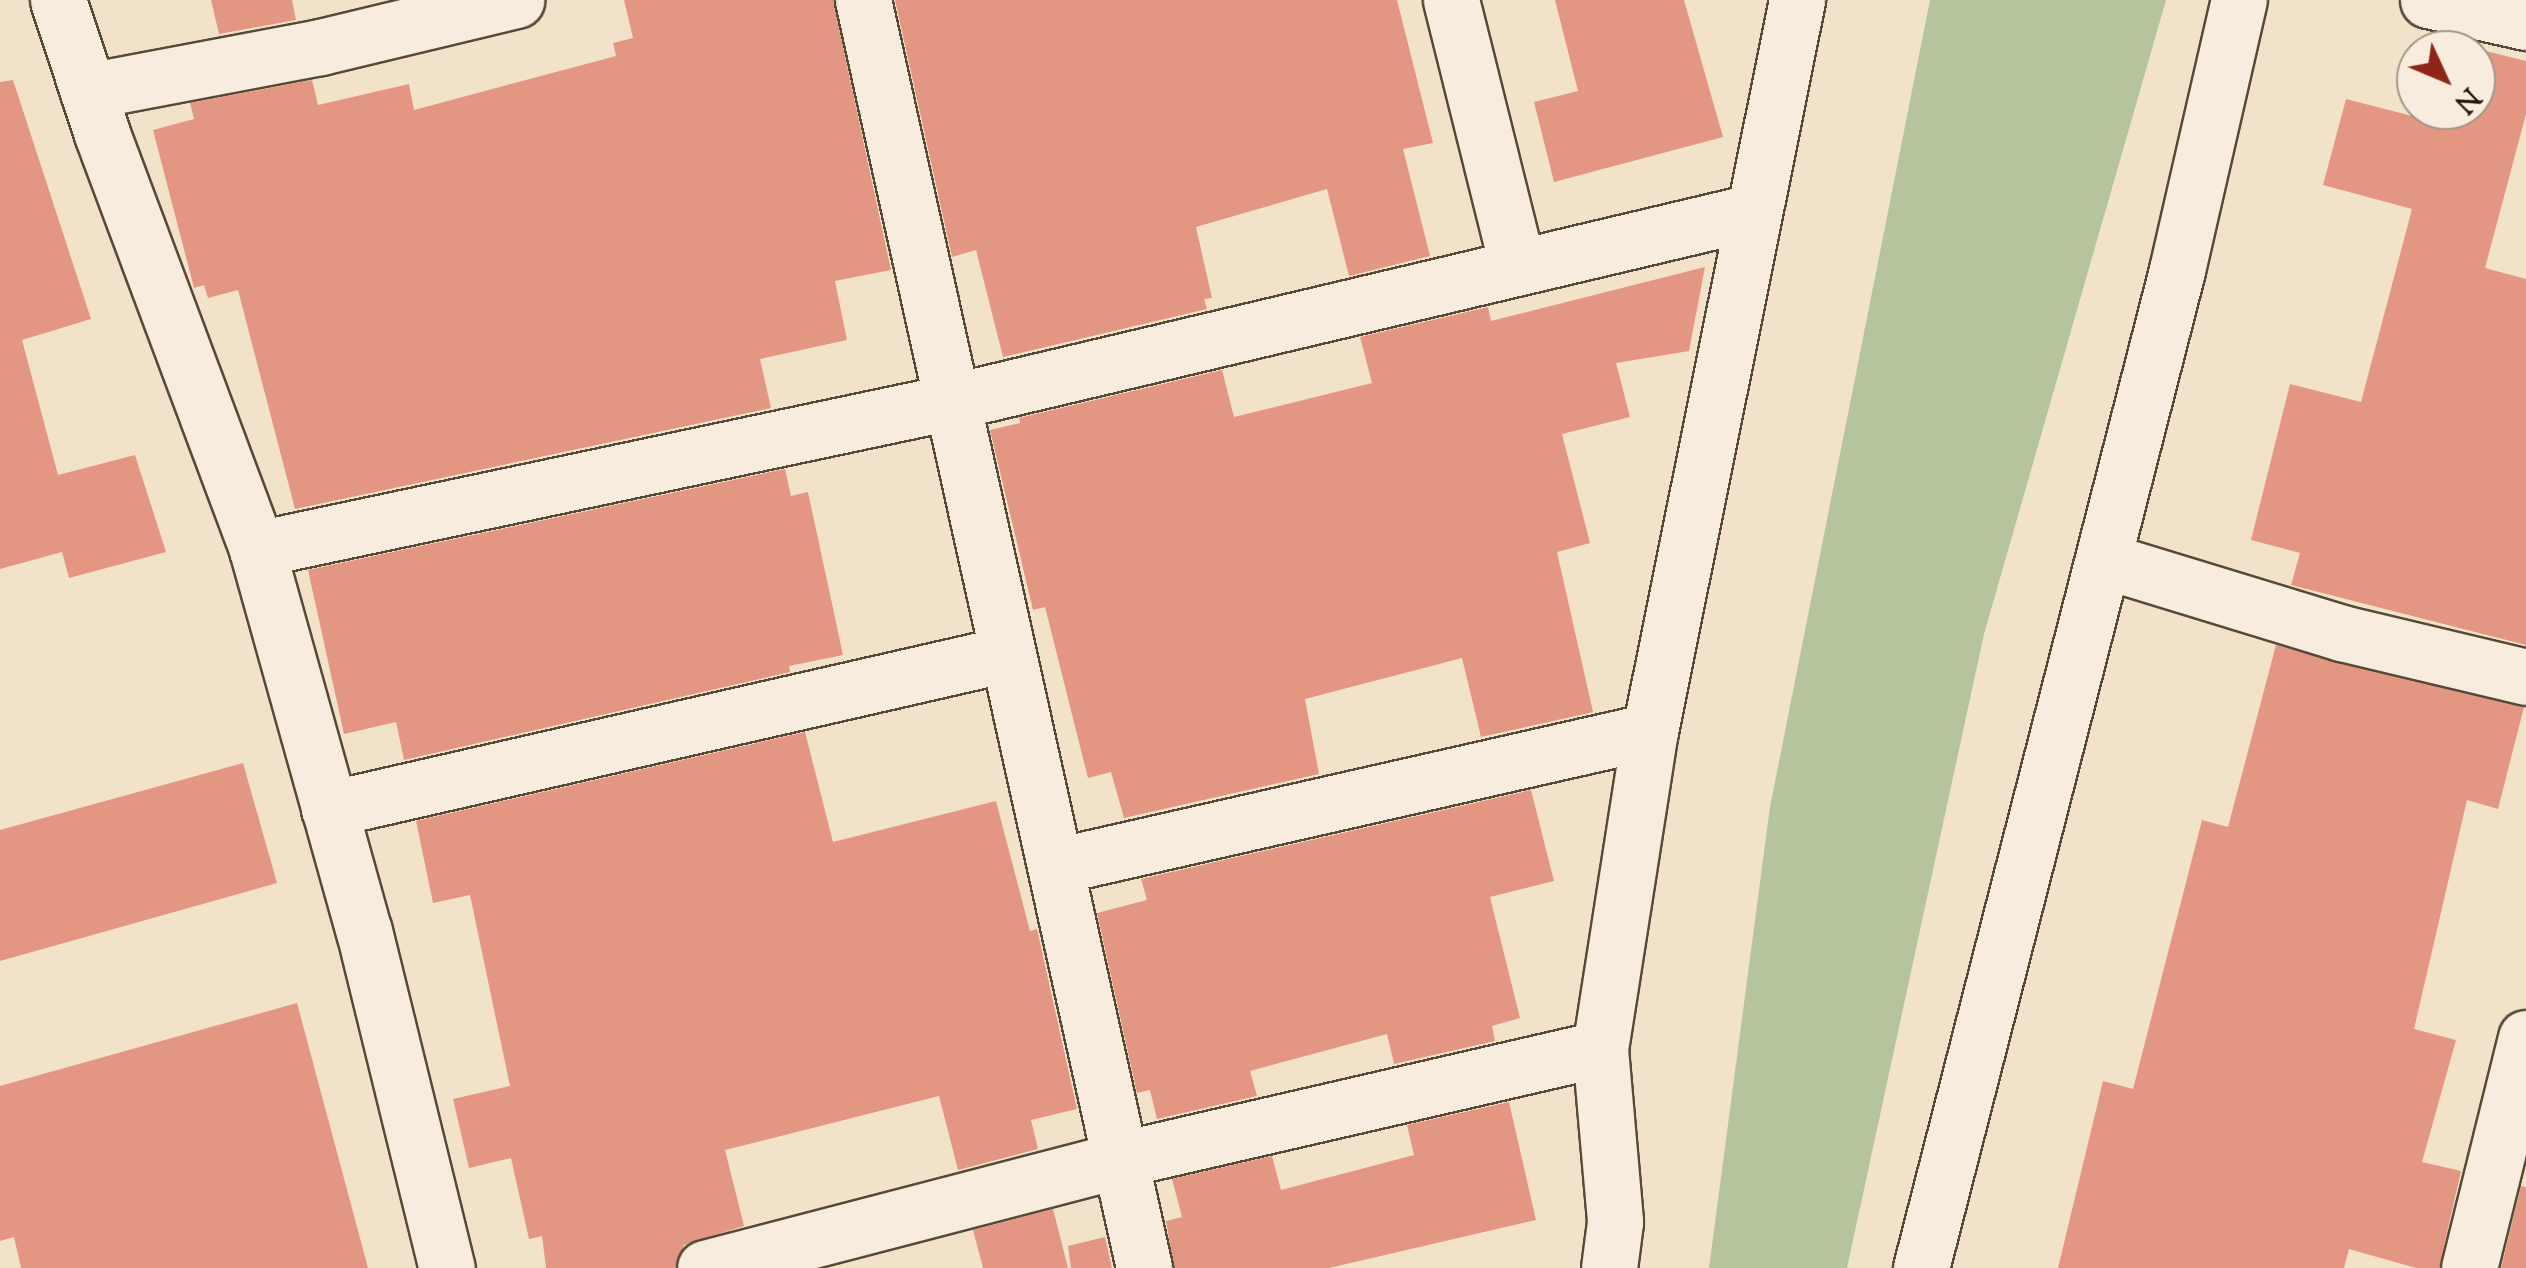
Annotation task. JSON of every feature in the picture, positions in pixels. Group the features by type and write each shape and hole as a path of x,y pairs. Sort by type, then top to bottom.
{"street":[{"path":"58,0 257,549 364,931 447,1268"},
{"path":"88,90 320,47 516,0"},
{"path":"863,0 955,400 1007,654 1144,1268"},
{"path":"1452,0 1517,266"},
{"path":"1609,1268 1614,1222 1600,1049 1650,731 1797,0"},
{"path":"1921,1268 2104,560 2239,0"},
{"path":"2428,0 2526,22"},
{"path":"257,549 955,400 1752,212"},
{"path":"2104,560 2342,633 2526,677"},
{"path":"329,808 1007,654"},
{"path":"1056,866 1650,731"},
{"path":"2468,1268 2526,1038"},
{"path":"705,1268 1122,1159 1600,1049"}],"green space":[{"path":"1930,0 2166,0 1984,634 1847,1268 1709,1268 1770,807"}],"building":[{"path":"211,0 292,0 296,20 219,34"},
{"path":"624,0 833,0 891,270 835,281 847,340 760,359 771,408 295,509 238,290 208,298 204,285 194,288 153,130 194,119 190,103 312,80 318,105 409,84 414,110 616,56 613,43 633,38"},
{"path":"895,0 1397,0 1433,143 1403,149 1430,256 1349,276 1327,189 1196,227 1212,298 1204,299 1207,309 1003,357 976,250 952,257"},
{"path":"1555,0 1684,0 1723,137 1554,182 1534,102 1578,91"},
{"path":"2496,54 2526,61 2526,114 2485,268 2526,279 2526,645 2291,585 2300,553 2251,540 2290,384 2361,402 2412,209 2323,185 2346,99 2396,112 2396,130 2496,130"},
{"path":"13,80 91,319 22,340 58,475 135,455 166,552 69,578 62,552 0,569 0,82"},
{"path":"1705,267 1689,351 1616,363 1630,417 1562,434 1590,543 1557,552 1593,712 1481,737 1462,658 1305,699 1319,774 1124,818 1111,772 1088,778 1045,607 1033,610 990,430 1020,423 1019,418 1222,370 1234,417 1372,383 1360,337 1488,307 1491,321"},
{"path":"785,469 791,496 808,492 843,655 789,666 790,672 404,760 396,722 344,734 308,570"},
{"path":"2276,645 2524,707 2498,809 2467,800 2414,1029 2456,1040 2422,1162 2461,1171 2439,1268 2416,1268 2349,1249 2344,1268 2058,1268 2103,1081 2133,1089 2202,820 2228,827"},
{"path":"805,732 833,842 996,801 1030,931 1037,929 1077,1109 1031,1120 1038,1149 958,1170 939,1096 725,1150 744,1226 684,1245 675,1268 546,1268 542,1236 529,1239 511,1158 469,1168 453,1099 510,1086 470,895 433,903 416,821"},
{"path":"243,763 277,883 0,961 0,830"},
{"path":"1531,790 1554,881 1490,897 1520,1018 1492,1026 1495,1041 1394,1064 1387,1034 1250,1071 1257,1096 1157,1119 1150,1090 1137,1093 1097,913 1147,900 1141,879"},
{"path":"297,1003 368,1268 21,1268 14,1237 0,1241 0,1086"},
{"path":"1509,1102 1536,1220 1329,1268 1174,1268 1166,1221 1182,1217 1172,1179 1272,1156 1281,1190 1414,1155 1407,1125"},
{"path":"2521,1186 2526,1187 2526,1268 2501,1268"},
{"path":"1053,1209 1068,1268 983,1268 973,1230"},
{"path":"1105,1237 1112,1268 1071,1268 1068,1246"}]}
